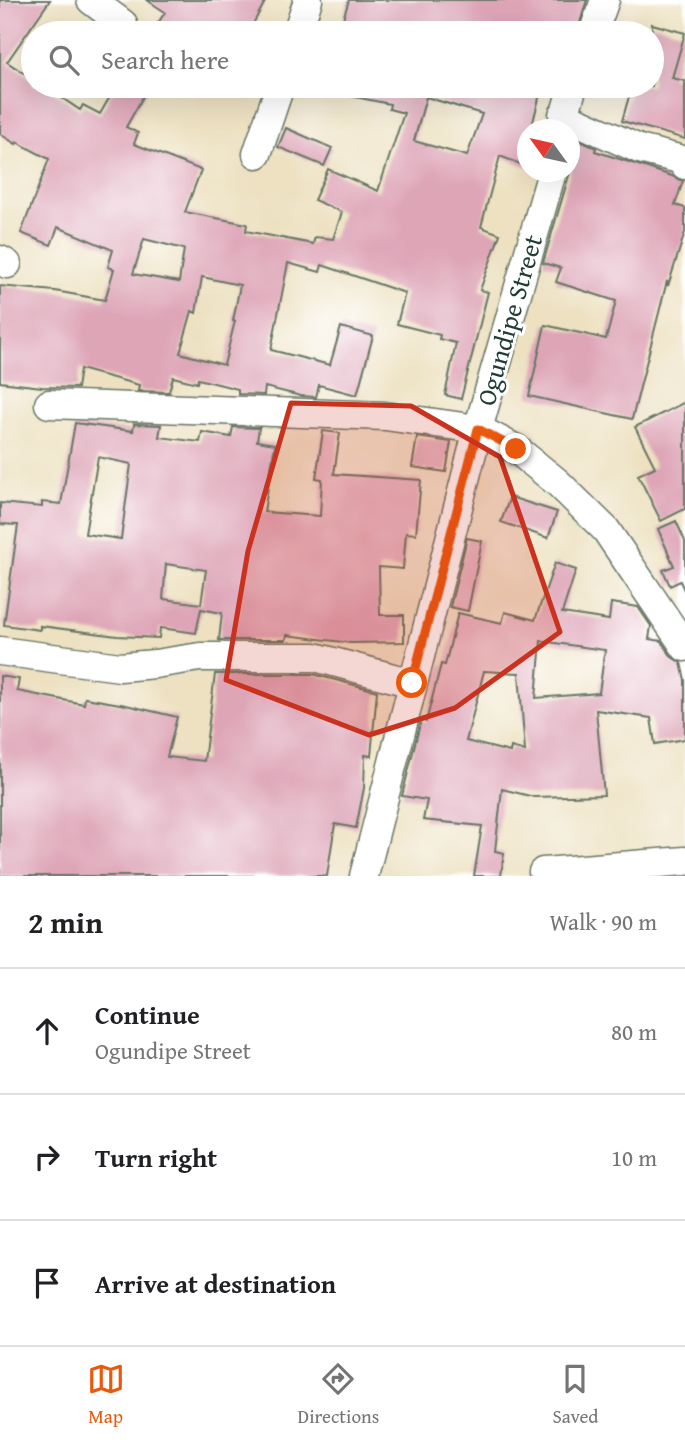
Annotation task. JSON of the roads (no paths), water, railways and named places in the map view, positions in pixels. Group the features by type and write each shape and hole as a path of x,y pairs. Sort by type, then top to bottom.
{"street":[{"path":"91,0 119,21"},
{"path":"302,21 308,0"},
{"path":"597,21 605,0"},
{"path":"257,154 276,98"},
{"path":"563,119 569,98"},
{"path":"580,128 639,149 679,159 685,165"},
{"name":"Ogundipe Street","path":"364,876 478,429 549,182"},
{"path":"49,404 385,416 478,429 516,449 558,483 606,530 685,647"},
{"path":"0,651 120,667 201,657 315,657 412,683"},
{"path":"543,872 685,861"}]}
